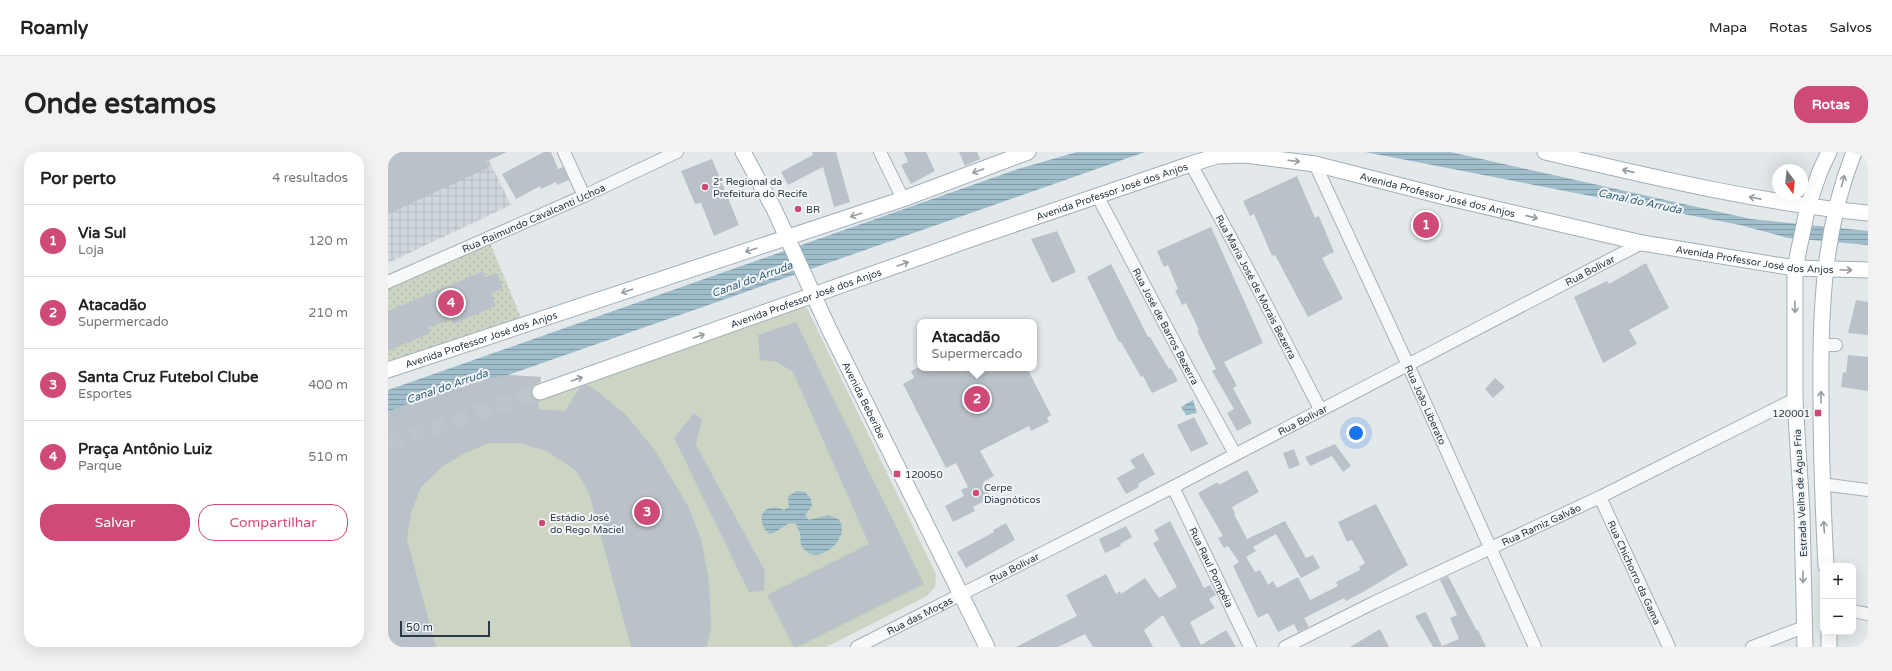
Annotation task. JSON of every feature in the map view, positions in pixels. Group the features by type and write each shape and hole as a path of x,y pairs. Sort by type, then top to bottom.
{"main road":[{"name":"Avenida Beberibe","path":"743,152 790,242 813,296 987,647"},
{"name":"Avenida Professor José dos Anjos","path":"388,370 790,242 903,199 1003,157 1028,152"},
{"path":"1545,152 1677,182 1770,200 1835,210 1868,213"},
{"name":"Estrada Velha de Água Fria","path":"1805,647 1802,513 1795,399 1795,268 1808,206 1820,171 1829,152"},
{"path":"1826,563 1821,484 1820,345 1825,270 1835,210 1846,172 1854,152"},
{"name":"Avenida Professor José dos Anjos","path":"540,392 974,238 1217,156 1245,155 1315,164 1445,197 1642,243 1795,268 1868,270"},
{"path":"1829,635 1829,647"}],"street":[{"path":"564,152 584,196"},
{"name":"Rua Raimundo Cavalcanti Uchoa","path":"388,282 584,196 677,152"},
{"path":"880,152 903,199"},
{"name":"Rua Maria José de Morais Bezerra","path":"1191,164 1252,277 1320,410"},
{"name":"Rua João Liberato","path":"1315,164 1491,547 1535,647"},
{"name":"Rua José de Barros Bezerra","path":"1098,197 1235,454"},
{"name":"Rua Bolivar","path":"961,595 1173,487 1642,243"},
{"path":"1820,345 1836,345"},
{"name":"Rua Ramiz Galvão","path":"1286,647 1491,547 1600,497 1795,399"},
{"path":"1821,484 1868,490"},
{"name":"Rua Raul Pompéia","path":"1173,487 1250,647"},
{"name":"Rua Chichorro da Gama","path":"1600,497 1669,647"},
{"name":"Rua das Moças","path":"857,647 961,595"},
{"path":"1856,612 1868,614"},
{"path":"1752,647 1804,627"}],"shaded area":[{"path":"388,152 485,152 511,205 388,263"}],"green space":[{"path":"489,240 521,318 388,364 388,288"},
{"path":"806,306 936,574 935,587 927,596 826,647 388,647 388,412 508,375 541,377 539,398"}],"water":[{"name":"Canal do Arruda","path":"1077,152 1145,152 388,417 388,390 1018,169"},
{"name":"Canal do Arruda","path":"1365,152 1450,152 1751,219 1868,231 1868,245 1788,238 1740,225"},
{"path":"1193,400 1197,413 1186,415 1181,407"},
{"path":"797,491 805,492 811,499 812,506 805,515 809,520 828,515 838,519 841,524 842,533 840,538 827,551 816,555 806,551 801,546 800,533 796,524 789,523 777,531 769,534 764,528 762,523 763,513 771,508 784,510 789,507 788,496"}],"building":[{"path":"388,152 507,152 485,162 488,168 388,214"},
{"path":"544,152 551,152 558,169 563,167 569,180 557,185 556,182 541,189 540,186 516,199 502,174"},
{"path":"812,152 836,152 850,202 834,207 823,167 788,185 781,172 813,155"},
{"path":"904,152 926,152 935,171 911,184 901,165 908,162"},
{"path":"959,152 977,152 980,159 965,166"},
{"name":"2° Regional da Prefeitura do Recife","path":"712,159 739,225 714,236 701,203 695,204 681,171"},
{"path":"1297,176 1315,218 1319,216 1334,252 1322,258 1343,299 1308,317 1275,255 1272,256 1254,214 1250,216 1243,201"},
{"path":"1211,227 1263,343 1224,362 1237,386 1233,388 1252,423 1237,431 1227,413 1234,409 1212,371 1216,369 1197,331 1199,330 1186,303 1182,305 1175,290 1178,289 1168,265 1164,267 1157,251"},
{"path":"1057,231 1076,272 1052,283 1031,239"},
{"path":"1646,263 1669,308 1629,330 1637,344 1603,363 1574,297 1607,281 1609,284"},
{"path":"1111,264 1148,337 1150,337 1178,381 1152,393 1121,342 1119,342 1087,277"},
{"path":"483,271 485,277 497,273 503,288 491,294 496,306 453,324 451,319 428,328 430,333 388,351 388,311"},
{"path":"1856,300 1868,302 1868,335 1848,333"},
{"path":"796,322 924,584 797,647 794,647 767,595 869,544 793,372 777,362 760,360 758,335"},
{"path":"1848,355 1868,357 1868,391 1841,387 1843,372 1846,373"},
{"path":"917,368 917,371 1029,371 1051,415 1047,418 1049,422 1031,431 1029,426 980,451 994,476 983,482 990,495 983,499 984,501 973,507 975,511 953,522 945,506 964,496 961,490 968,487 956,463 946,468 903,384 914,378 911,371"},
{"path":"508,375 541,377 540,382 533,386 531,391 534,399 539,401 538,409 565,411 580,387 587,385 596,390 626,415 654,449 689,508 701,539 709,581 711,627 707,647 631,647 589,493 577,472 546,451 520,443 490,443 465,453 443,466 421,487 411,513 407,539 436,647 388,647 388,412 443,390 476,381"},
{"path":"1495,378 1505,387 1493,398 1485,389"},
{"path":"694,413 702,419 696,445 765,571 764,591 749,592 674,438"},
{"path":"1194,417 1208,444 1191,452 1177,425"},
{"path":"1335,444 1351,466 1343,472 1332,456 1310,466 1305,457"},
{"path":"1294,449 1300,465 1289,469 1283,453"},
{"path":"1143,453 1155,474 1138,484 1139,487 1126,494 1117,478 1135,468 1130,460"},
{"path":"1247,470 1259,492 1232,507 1247,539 1285,521 1306,558 1313,555 1320,568 1301,578 1276,534 1253,547 1256,551 1246,557 1255,572 1260,570 1268,585 1273,581 1277,588 1298,577 1310,600 1338,586 1336,582 1360,570 1359,567 1365,563 1352,540 1347,542 1338,522 1376,504 1408,565 1346,601 1344,598 1304,618 1309,627 1298,632 1294,624 1278,632 1268,613 1258,618 1233,566 1239,562 1228,546 1224,548 1218,538 1223,536 1198,493 1218,482 1219,485"},
{"path":"1170,521 1204,588 1210,585 1216,595 1209,599 1215,608 1190,622 1201,645 1226,630 1236,647 1181,647 1163,615 1144,630 1153,647 1093,647 1085,634 1058,647 1016,647 1077,616 1066,595 1106,574 1116,594 1120,591 1121,594 1145,578 1159,598 1177,587 1153,543 1159,540 1154,530"},
{"path":"1006,523 1015,540 966,568 957,552 994,532 993,530"},
{"path":"1126,526 1132,537 1120,544 1121,546 1105,553 1099,539"},
{"path":"1448,576 1486,647 1433,647 1415,616 1426,612 1442,646 1459,639 1450,618 1457,615 1440,580"},
{"path":"1380,629 1389,647 1350,647"}],"tunnel":[{"path":"388,443 540,392"}],"place":[{"name":"2° Regional da Prefeitura do Recife","path":"705,187"},
{"name":"BR","path":"798,209"},
{"name":"Via Sul","path":"1426,225"},
{"name":"Praça Antônio Luiz","path":"451,303"},
{"name":"Atacadão","path":"977,399"},
{"name":"120001","path":"1818,413"},
{"name":"120050","path":"897,474"},
{"name":"Cerpe Diagnóticos","path":"976,493"},
{"name":"Santa Cruz Futebol Clube","path":"647,512"},
{"name":"Estádio José do Rego Maciel","path":"542,523"}]}
